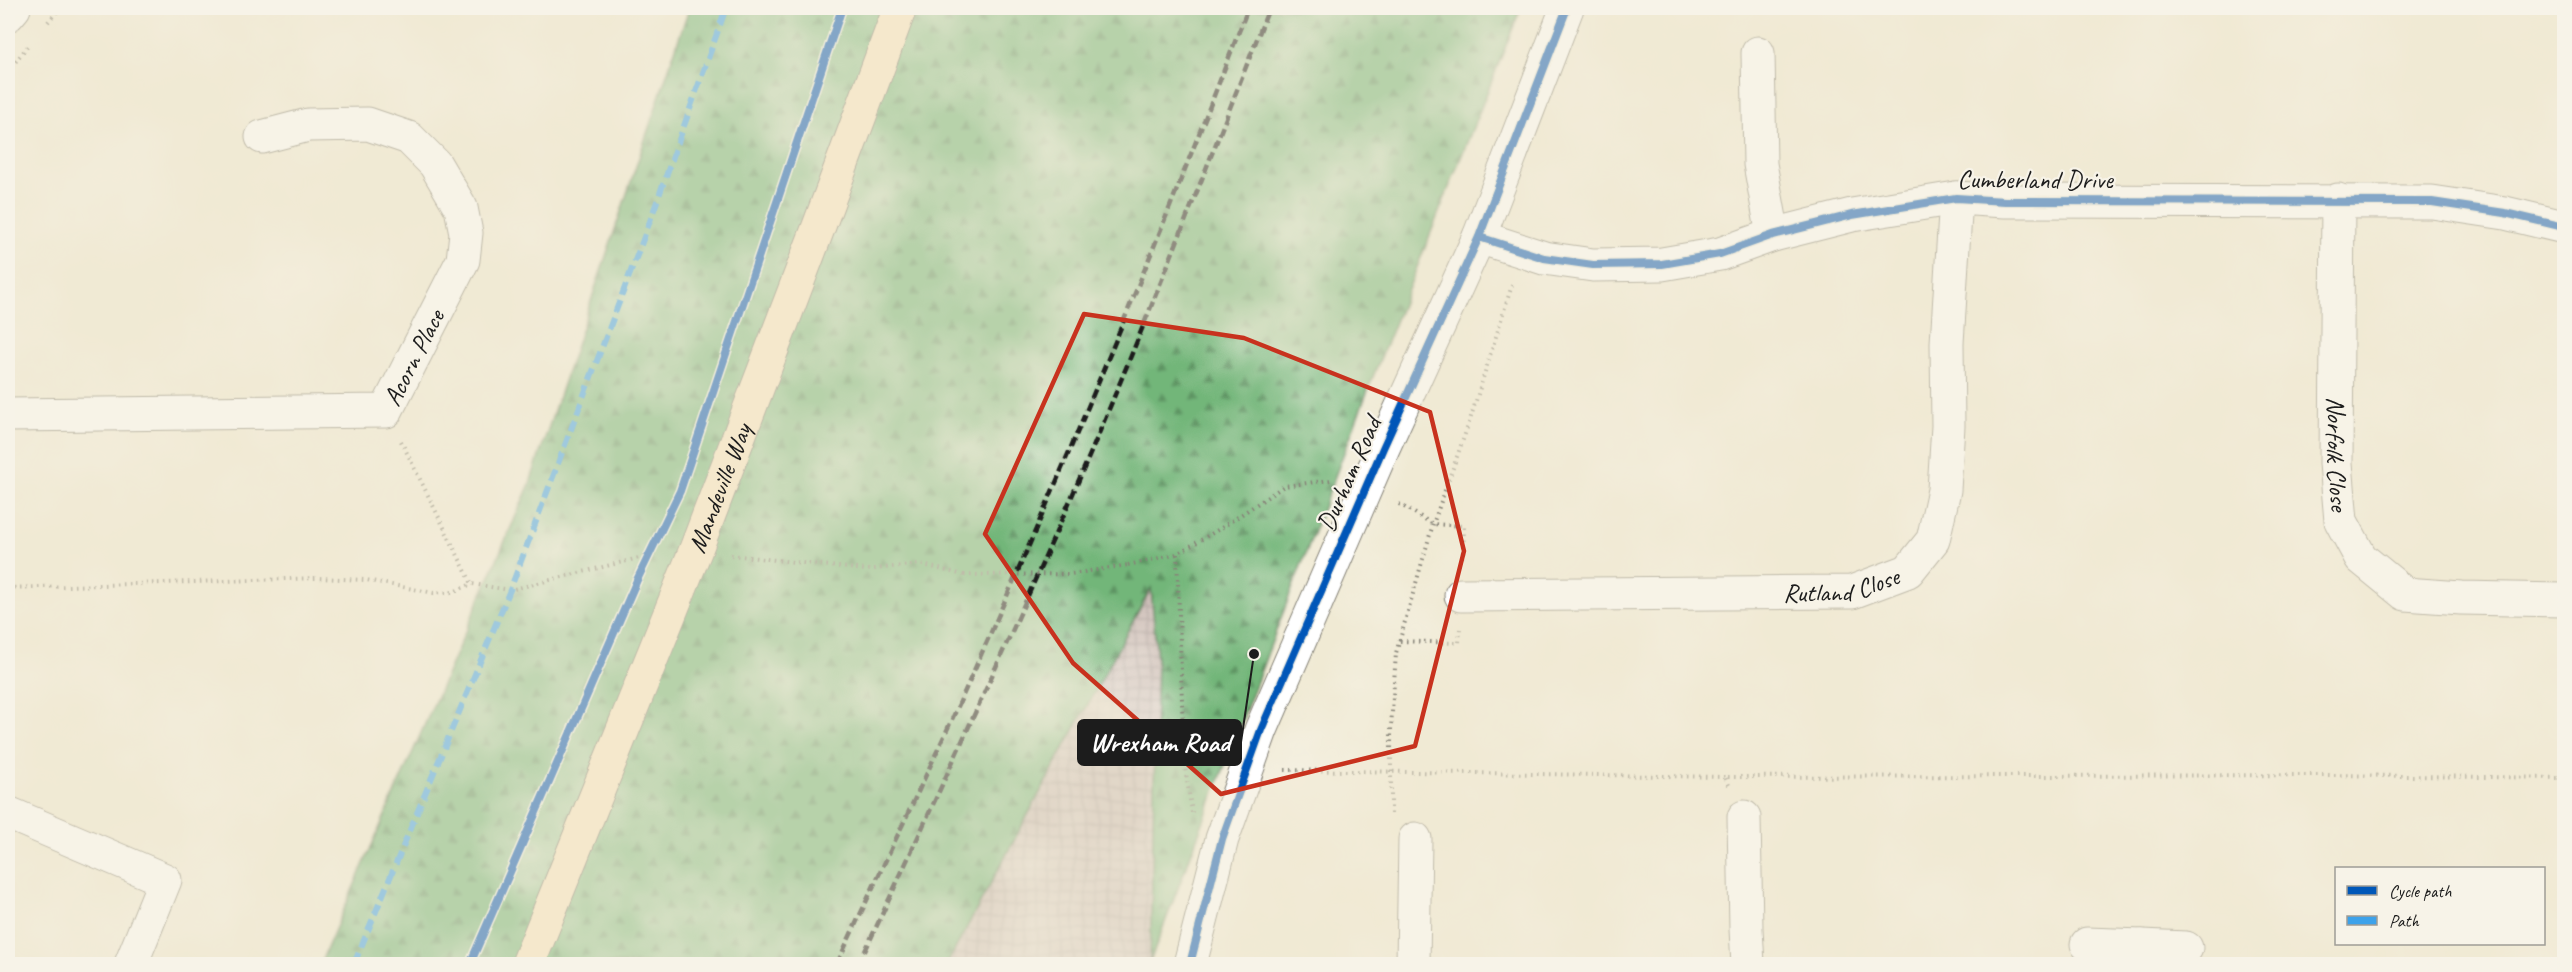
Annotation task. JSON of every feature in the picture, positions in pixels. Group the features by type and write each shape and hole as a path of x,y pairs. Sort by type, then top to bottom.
{"main road":[{"name":"Mandeville Way","path":"528,964 696,549 900,8"}],"street":[{"path":"8,15 14,8"},
{"name":"Durham Road","path":"1190,964 1222,839 1261,730 1367,485 1479,237 1567,8"},
{"path":"1758,53 1760,164 1773,235"},
{"name":"Acorn Place","path":"8,415 386,411 463,260 466,233 461,208 435,164 409,138 368,124 308,125 262,137"},
{"name":"Cumberland Drive","path":"1479,237 1544,258 1593,265 1662,264 1720,254 1773,235 1852,215 1956,198 2005,201 2432,202 2505,213 2565,227"},
{"name":"Rutland Close","path":"1461,595 1852,592 1908,571 1933,540 1944,490 1948,426 1947,343 1956,198"},
{"name":"Norfolk Close","path":"2338,200 2336,463 2341,521 2361,558 2404,594 2461,598 2565,600"},
{"path":"8,813 165,880 131,964"},
{"path":"1744,818 1748,964"},
{"path":"1413,964 1415,839"},
{"path":"2087,944 2141,955 2186,948"}],"path":[{"path":"1391,771 1396,653 1433,524 1470,420 1522,251"},
{"path":"386,411 472,584"},
{"path":"8,588 317,578 366,580 434,593 453,592 472,584 510,590 649,555 696,549 767,560 866,570 919,564 964,575 1071,574 1177,554 1284,486 1334,480 1367,485 1433,524 1464,526 1459,642 1400,641"},
{"path":"645,563 654,544"},
{"path":"1177,554 1184,760 1193,818"},
{"path":"1246,769 1725,777 2339,775 2565,778"},
{"path":"1725,777 1744,818"}],"highlighted area":[{"path":"1084,314 1244,338 1430,412 1464,551 1415,746 1221,794 1073,663 985,534"}],"shaded area":[{"path":"1151,587 1157,658 1150,964 946,964"}],"green space":[{"path":"689,8 1521,8 1371,382 1150,962 1157,658 1151,588 947,964 320,964 529,486"}],"railway":[{"path":"837,964 959,704 1035,532 1144,271 1248,8"},
{"path":"859,964 1008,641 1094,445 1269,8"}],"marked path":[{"path":"354,964 510,590 650,221 726,8"}],"cycle path":[{"path":"470,964 637,580 680,491 842,8"},
{"path":"1190,964 1222,839 1261,730 1383,448 1479,237 1567,8"},
{"path":"1479,237 1544,258 1593,265 1662,264 1720,254 1773,235 1852,215 1956,198 2005,201 2432,202 2505,213 2564,227"}],"place":[{"name":"Wrexham Road","path":"1254,654"}]}
